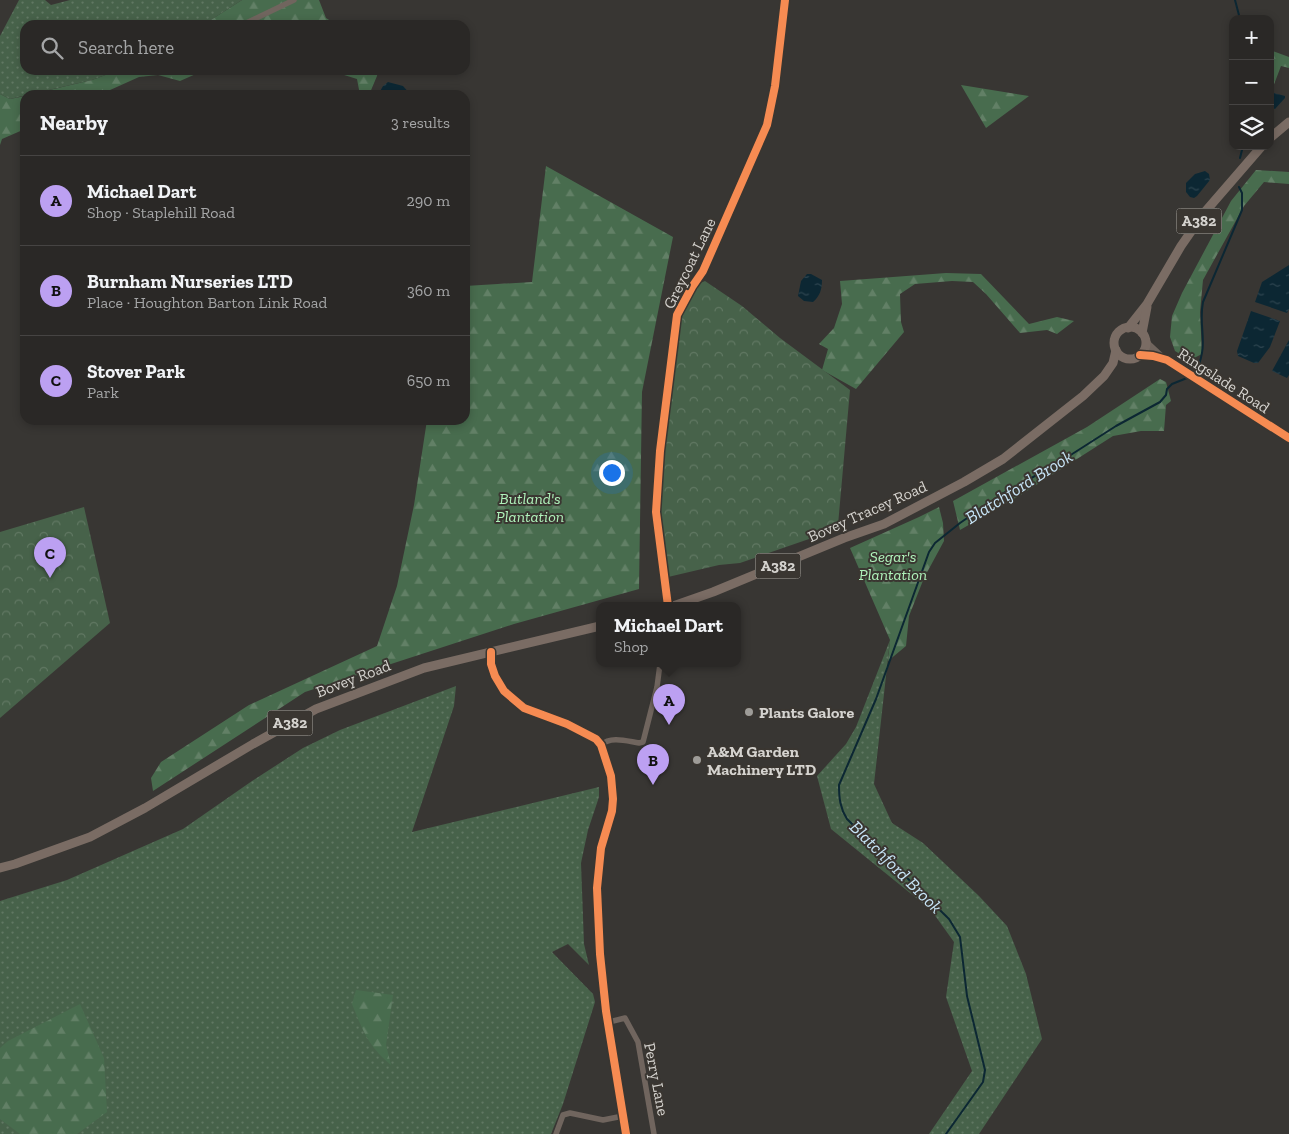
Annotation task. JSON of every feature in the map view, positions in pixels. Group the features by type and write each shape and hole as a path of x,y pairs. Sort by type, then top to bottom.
{"main road":[{"path":"1274,135 1289,122"},
{"name":"A382","path":"1128,328 1147,304 1181,246 1204,213 1259,150"},
{"name":"A382","path":"1144,337 1147,304"},
{"path":"1128,328 1136,328 1144,337 1146,347 1140,355 1129,359 1122,356 1116,350 1115,338 1121,330 1128,328"},
{"name":"Bovey Tracey Road","path":"684,602 844,538 884,524 940,496 1003,459 1061,415 1104,376 1113,363 1116,350"},
{"name":"Bovey Tracey Road","path":"1104,376 1109,375 1129,359"},
{"name":"Bovey Road","path":"0,868 90,837 145,808 316,709 424,668 596,627"}],"street":[{"path":"252,20 294,0"},
{"name":"Greycoat Lane","path":"667,602 656,512 660,451 677,315 703,271 755,152 769,114 775,86 785,0"},
{"name":"Ringslade Road","path":"1144,337 1148,345 1162,358 1207,384 1289,438"},
{"name":"Ringslade Road","path":"1140,355 1162,358"},
{"path":"491,652 491,664 495,676 504,691 524,708 567,724 596,739 601,745 611,776 613,789 612,812 600,848 597,888 603,985 626,1134"},
{"path":"601,745 606,740 639,744 643,742 658,687 660,667"},
{"name":"Perry Lane","path":"609,1022 625,1018 638,1042 654,1134"},
{"path":"556,1134 563,1115 570,1113 603,1120 623,1116"}],"green space":[{"path":"19,0 45,0 51,5 70,0 242,0 211,20 20,20 20,75 106,75 49,90 20,90 20,97 10,99 0,94 0,36"},
{"path":"242,0 319,0 326,18 329,20 211,20"},
{"path":"1274,51 1289,57 1289,68 1281,66 1274,84"},
{"path":"106,75 158,75 139,77 110,90 49,90"},
{"path":"158,75 194,75 180,81"},
{"path":"344,75 377,75 371,90 359,90 357,79"},
{"path":"961,85 1029,96 986,128"},
{"path":"0,94 10,99 20,97 20,131 2,139 0,145"},
{"name":"Butland's Plantation","path":"546,166 673,237 642,392 639,589 514,624 305,692 153,791 151,778 161,762 249,705 377,646 397,586 414,505 426,425 470,425 470,286 532,282"},
{"path":"1256,170 1289,172 1289,184 1264,182 1244,206 1203,280 1200,312 1202,354 1190,360 1175,351 1170,337 1172,316 1182,293 1231,201"},
{"path":"946,273 981,274 1029,324 1057,317 1074,321 1057,334 1047,330 1020,333 973,282 952,281 915,284 900,294 901,322 904,332 856,389 822,370 828,349 819,344 834,328 842,304 840,281"},
{"path":"705,281 742,306 780,338 850,390 838,525 835,530 740,563 719,565 668,577 665,548 661,542 660,482 678,331 690,295 699,284"},
{"path":"1160,379 1166,382 1171,401 1166,405 1164,431 1141,431 1113,436 1019,496 960,530 953,501 1087,427"},
{"path":"84,507 110,623 0,718 0,532"},
{"name":"Segar's Plantation","path":"939,507 943,523 944,541 924,578 909,616 906,646 888,661 890,640 850,548"},
{"path":"890,640 874,784 892,823 923,843 979,896 1007,926 1026,974 1042,1039 979,1134 929,1134 972,1071 946,997 954,942 931,910 831,829 817,776 846,744 856,727"},
{"path":"456,686 454,706 412,832 599,787 599,797 588,830 581,863 584,944 589,965 568,944 552,952 593,994 595,1002 563,1104 551,1134 0,1134 0,901 67,880 183,829 303,748 340,730"},
{"path":"356,990 393,995 386,1045 391,1065 371,1044 363,1030 352,1004"},
{"path":"80,1004 104,1058 107,1112 77,1134 20,1134 0,1119 0,1048 8,1041"}],"water":[{"path":"388,82 403,86 407,90 381,90"},
{"path":"1274,93 1285,96 1285,98 1275,109"},
{"path":"1205,171 1209,174 1210,180 1197,196 1194,198 1190,197 1186,192 1186,183 1195,174"},
{"path":"1289,265 1289,309 1287,313 1255,302 1262,282"},
{"path":"807,274 822,280 820,292 813,302 804,301 798,296 801,281"},
{"path":"1251,311 1280,321 1270,347 1258,363 1238,356 1237,351"},
{"path":"1289,340 1289,375 1287,378 1272,371"}],"waterway":[{"name":"Blatchford Brook","path":"1235,0 1239,15"},
{"name":"Blatchford Brook","path":"1240,158 1242,150"},
{"name":"Blatchford Brook","path":"1197,369 1203,343 1203,302 1242,210 1242,193 1239,187"},
{"name":"Blatchford Brook","path":"946,1134 983,1082 985,1070 967,996 960,937 949,919 847,819 840,803 839,785 876,699 929,552 935,543 1002,494 1055,465 1116,426 1160,402 1172,384 1187,378"}],"cycle path":[{"path":"667,602 656,512 660,451 677,315 703,271 767,125 775,86 785,0"},
{"path":"1140,355 1167,360 1289,438"},
{"path":"491,652 491,664 495,676 504,691 524,708 567,724 596,739 601,745 611,776 612,811 601,848 597,888 600,954 606,1011 626,1134"}],"place":[{"name":"Stover Park","path":"50,578"},
{"name":"Plants Galore","path":"749,712"},
{"name":"Michael Dart","path":"669,725"},
{"name":"A&M Garden Machinery LTD","path":"697,760"},
{"name":"Burnham Nurseries LTD","path":"653,785"}]}
